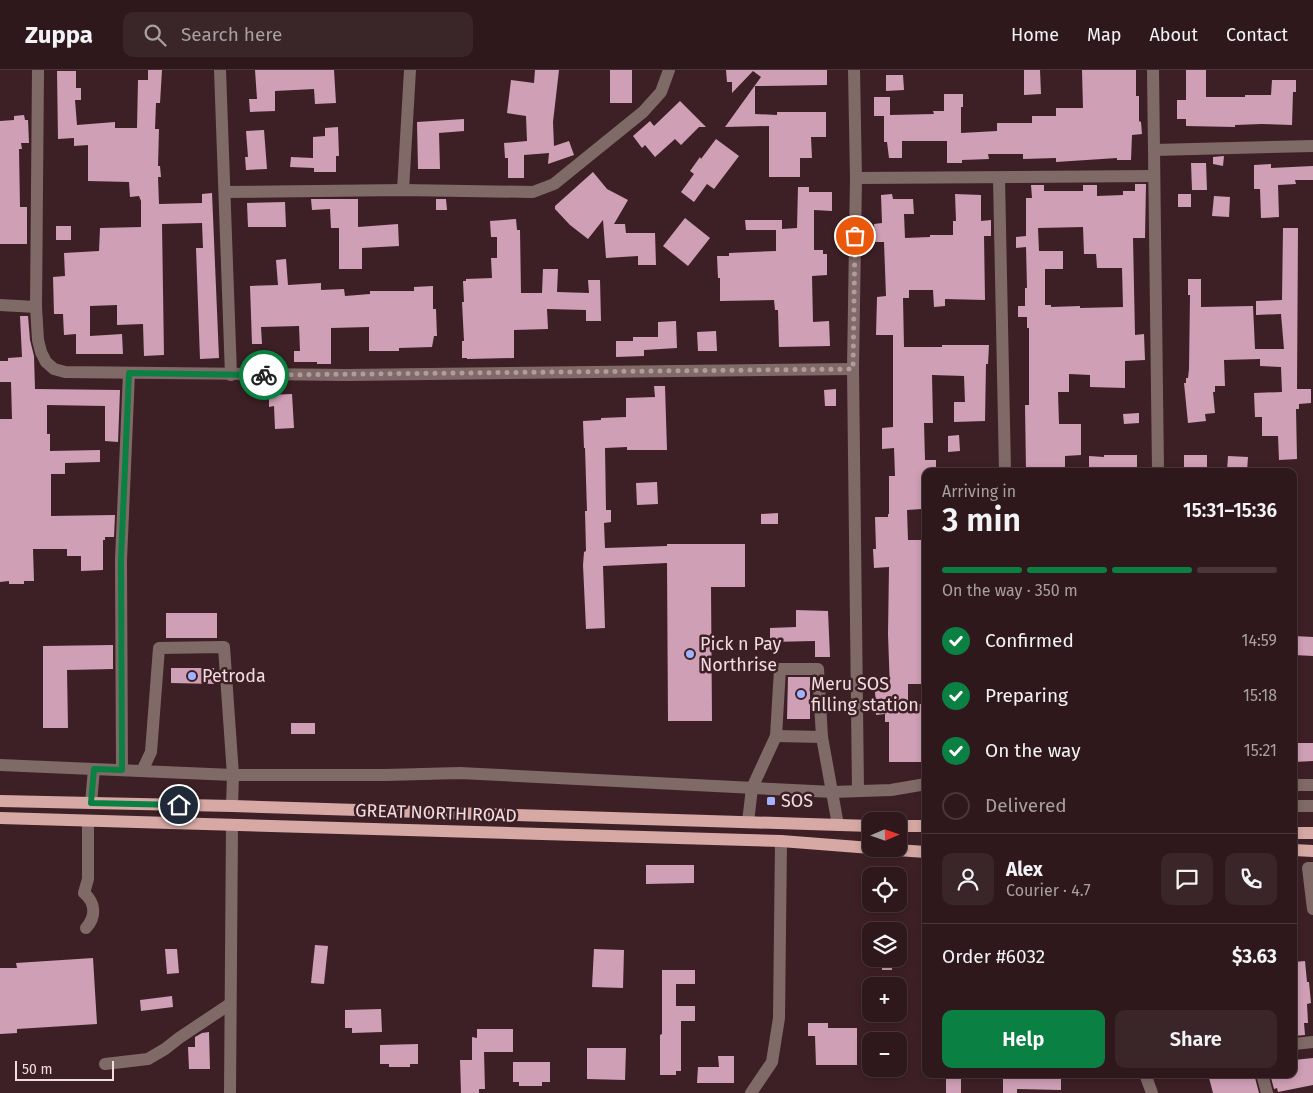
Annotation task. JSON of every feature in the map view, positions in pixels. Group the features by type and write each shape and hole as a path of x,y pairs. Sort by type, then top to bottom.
{"main road":[{"name":"GREAT NORTH ROAD","path":"0,801 232,806 862,826"},
{"name":"GREAT NORTH ROAD","path":"0,818 782,841 862,847"},
{"path":"908,826 922,826"},
{"path":"1297,833 1313,833"},
{"path":"1297,850 1313,850"},
{"path":"908,851 922,853"}],"street":[{"path":"38,70 36,307 41,352 46,362 54,369 65,372 231,375 853,369"},
{"path":"220,70 231,375"},
{"path":"403,190 410,70"},
{"path":"225,192 403,190 533,192 544,189 554,184 643,112 661,92 668,70"},
{"path":"854,70 856,178 853,369 858,791"},
{"path":"1153,70 1158,468"},
{"path":"1154,150 1313,146"},
{"path":"856,178 1154,176"},
{"path":"999,178 1005,468"},
{"path":"0,305 36,307"},
{"path":"122,770 121,560 129,373"},
{"path":"142,771 151,752 159,648 224,647 233,774 232,806"},
{"path":"748,822 752,788 776,736 780,669 818,669 822,737 838,825"},
{"path":"776,736 822,737"},
{"path":"0,765 233,774 385,775 460,772 833,792 891,790 922,785"},
{"path":"91,803 94,769"},
{"path":"1297,785 1313,785"},
{"path":"1297,806 1313,806"},
{"path":"86,928 92,920 94,911 91,901 84,893 88,879 88,821"},
{"path":"230,1093 232,825"},
{"path":"751,1093 772,1062 779,1018 782,841"},
{"path":"1313,868 1308,868 1313,909"},
{"path":"105,1064 148,1058 164,1050 178,1038 230,1004"},
{"path":"1297,1044 1313,1042"},
{"path":"1146,1078 1152,1093"},
{"path":"1263,1078 1267,1093"}],"building":[{"path":"148,70 162,70 160,103 156,103 155,129 159,129 158,166 160,166 161,177 158,177 159,204 202,203 202,194 212,193 219,358 200,359 196,248 203,248 202,223 162,224 164,355 144,356 143,324 117,325 117,305 90,306 90,336 122,334 123,354 76,354 76,334 64,335 63,314 54,314 53,277 65,276 64,253 99,251 100,228 141,227 141,201 139,196 130,197 129,182 88,181 88,145 74,146 74,138 58,139 57,71 76,71 76,88 81,88 81,100 75,100 77,125 115,122 115,128 137,128 138,80 148,80"},
{"path":"255,70 334,70 336,103 315,104 314,89 275,91 275,111 250,112 249,99 257,99"},
{"path":"535,70 559,70 553,122 554,146 569,141 574,155 548,164 549,153 524,155 524,178 508,178 508,158 505,158 504,143 527,141 526,116 507,113 511,80 534,83"},
{"path":"610,70 632,70 632,103 610,103"},
{"path":"726,70 827,70 827,85 755,86 755,114 777,115 777,112 826,112 826,137 811,137 812,158 800,158 800,177 769,177 769,126 725,127 761,77 753,71 732,93 732,82 727,82"},
{"path":"1024,70 1040,70 1041,94 1024,95"},
{"path":"1082,70 1136,70 1136,96 1139,96 1139,121 1141,122 1142,134 1132,135 1131,160 1117,160 1117,158 1056,162 1056,158 1023,159 1023,154 988,154 989,159 962,160 962,163 947,163 947,141 902,141 902,158 889,158 887,142 884,142 884,116 874,116 874,97 890,97 890,115 934,114 933,111 944,111 944,94 963,94 961,133 997,131 997,123 1032,123 1032,116 1056,116 1056,108 1083,108"},
{"path":"1186,70 1206,70 1206,97 1271,95 1272,80 1296,80 1296,92 1293,92 1292,125 1186,126 1186,119 1177,119 1177,100 1186,100"},
{"path":"886,75 903,75 904,90 886,91"},
{"path":"680,101 706,127 699,127 681,145 675,139 655,157 645,145 642,148 633,136 650,121 654,126"},
{"path":"24,115 25,120 28,120 29,143 21,143 22,149 19,149 20,207 27,207 27,244 0,244 0,121 14,120 14,116"},
{"path":"464,119 464,131 439,133 440,169 418,169 417,122"},
{"path":"338,127 339,156 336,156 336,172 314,172 314,168 290,167 291,157 313,158 313,137 325,136 325,128"},
{"path":"264,130 267,169 246,170 245,157 248,157 246,131"},
{"path":"716,139 739,156 714,189 707,184 694,202 681,192 694,174 690,171"},
{"path":"1224,156 1223,166 1213,164 1213,157"},
{"path":"1191,163 1206,163 1207,190 1192,190"},
{"path":"1271,164 1271,168 1313,166 1313,180 1295,180 1296,184 1278,185 1279,217 1261,218 1260,189 1254,189 1254,165"},
{"path":"593,172 607,189 628,200 614,224 625,224 626,233 655,233 656,265 638,265 638,256 606,258 603,220 588,239 570,225 555,209 555,206"},
{"path":"1135,184 1146,184 1145,238 1133,238 1135,335 1144,334 1145,360 1125,361 1125,388 1090,387 1090,375 1069,374 1069,392 1058,392 1059,424 1081,424 1081,455 1065,456 1065,468 1026,468 1025,405 1029,405 1029,328 1027,328 1027,317 1018,317 1018,306 1025,306 1025,288 1027,288 1026,247 1016,248 1016,237 1026,236 1026,198 1032,198 1031,185 1044,185 1044,191 1083,191 1083,185 1097,185 1097,196 1123,195 1123,191 1135,191","holes":["1083,227 1084,254 1096,254 1097,268 1122,268 1123,307 1080,308 1080,306 1051,307 1051,305 1045,305 1045,269 1063,269 1063,251 1039,251 1038,228"]},
{"path":"798,187 809,187 809,192 832,192 832,211 814,210 814,250 823,250 823,254 827,254 827,275 812,276 813,322 829,321 830,346 779,347 778,310 775,310 774,300 720,301 720,278 718,278 717,256 729,256 729,253 776,251 776,230 746,230 745,220 782,220 782,229 797,228"},
{"path":"892,194 893,199 913,199 914,214 904,214 905,238 953,235 953,221 956,221 955,194 981,195 981,221 991,220 991,236 984,236 985,300 945,299 945,306 934,307 933,290 909,290 909,298 903,298 904,347 989,345 988,364 986,364 985,421 954,422 954,402 965,402 964,376 932,375 933,423 924,423 925,460 936,460 936,468 922,468 922,509 907,510 908,540 922,540 922,684 908,684 908,704 922,704 922,762 889,762 889,722 885,722 885,714 876,715 875,690 890,690 888,634 889,567 874,568 873,549 876,549 875,517 888,517 889,476 895,476 894,448 882,449 882,428 893,427 893,335 876,335 877,297 886,296 884,242 875,242 874,224 882,223 881,195"},
{"path":"1178,194 1191,194 1191,207 1178,207"},
{"path":"1214,196 1230,197 1229,217 1212,216"},
{"path":"311,199 358,199 358,227 398,224 399,246 362,248 362,269 339,269 339,228 331,228 330,209 312,210"},
{"path":"436,199 446,199 447,210 436,210"},
{"path":"285,202 286,227 248,227 247,203"},
{"path":"685,218 710,238 688,266 663,246"},
{"path":"516,219 517,230 520,230 521,293 542,293 543,269 558,269 557,292 589,293 588,280 600,280 601,321 586,321 586,310 547,309 548,329 514,330 514,358 462,358 462,341 464,341 463,281 466,281 466,279 492,278 491,258 497,258 497,237 491,237 490,221"},
{"path":"56,226 71,226 71,240 56,240"},
{"path":"1283,228 1298,228 1297,389 1311,389 1311,403 1299,404 1299,409 1296,409 1297,459 1279,460 1278,436 1262,436 1262,417 1255,417 1254,393 1282,392 1281,367 1260,366 1260,359 1224,360 1225,386 1215,386 1215,392 1213,392 1215,413 1205,414 1206,421 1188,423 1184,383 1186,383 1186,378 1188,378 1189,369 1190,295 1188,295 1188,279 1201,279 1201,307 1253,306 1255,349 1284,349 1281,314 1256,315 1256,301 1282,300"},
{"path":"286,259 288,285 321,283 321,290 344,289 345,296 370,294 370,291 414,291 414,287 433,286 433,309 436,309 437,336 434,336 432,347 399,348 399,351 369,351 369,327 331,328 331,364 294,362 294,351 300,351 299,326 261,327 262,344 252,344 250,286 278,285 276,260"},
{"path":"20,316 28,316 30,340 34,356 35,389 120,390 118,442 105,441 105,406 47,405 47,434 50,434 50,451 100,450 100,462 65,463 65,474 51,474 51,516 115,515 114,537 105,537 105,540 103,540 103,570 81,571 81,556 67,556 67,549 33,549 34,581 24,581 24,584 9,584 9,581 0,582 0,419 12,419 11,382 0,382 0,361 8,361 8,358 22,357"},
{"path":"676,321 677,348 644,350 644,356 616,357 616,341 633,341 633,337 658,337 658,322"},
{"path":"716,331 717,351 698,351 697,332"},
{"path":"654,386 665,386 667,450 627,450 627,447 605,448 606,510 611,510 611,522 604,523 605,548 667,546 667,544 745,544 745,587 711,587 712,721 668,721 667,563 603,566 605,628 586,629 583,565 584,552 586,551 585,511 587,511 583,421 626,417 626,398 655,397"},
{"path":"836,389 836,406 825,406 824,390"},
{"path":"292,394 294,428 275,429 274,406 269,407 269,395"},
{"path":"1139,413 1139,423 1124,424 1123,414"},
{"path":"959,435 960,451 948,452 948,436"},
{"path":"1104,455 1137,455 1137,468 1089,468 1089,456 1104,457"},
{"path":"1184,455 1207,455 1207,468 1184,468"},
{"path":"1228,456 1248,457 1247,468 1227,468"},
{"path":"657,482 658,504 637,505 636,483"},
{"path":"778,513 778,524 761,524 761,514"},
{"path":"796,610 828,611 830,657 815,657 815,641 770,642 770,628 796,627"},
{"path":"166,613 217,613 217,638 166,638"},
{"path":"1297,636 1313,637 1313,656 1297,655"},
{"path":"113,645 113,669 67,670 68,728 43,728 43,646"},
{"name":"Petroda","path":"171,668 214,668 214,684 171,683"},
{"path":"788,677 810,677 810,719 787,719"},
{"path":"291,723 315,723 315,734 291,734"},
{"path":"1297,743 1313,743 1313,761 1297,762"},
{"path":"646,865 694,865 694,883 646,884"},
{"path":"315,945 328,946 324,984 311,983"},
{"path":"165,949 177,949 179,973 167,974"},
{"path":"594,949 624,950 623,988 592,987"},
{"path":"93,958 97,1024 17,1029 17,1033 0,1034 0,968 17,968 16,963"},
{"path":"1305,961 1311,1003 1307,1004 1308,1023 1304,1023 1305,1035 1297,1036 1297,962"},
{"path":"882,967 892,967 892,970 882,970"},
{"path":"662,970 695,970 695,984 676,984 676,1006 695,1006 695,1021 681,1021 681,1071 676,1071 676,1075 660,1075"},
{"path":"172,996 173,1007 141,1011 140,1000"},
{"path":"381,1009 382,1032 352,1033 352,1028 345,1028 345,1010"},
{"path":"808,1023 828,1023 828,1028 857,1028 857,1065 816,1065 815,1036 808,1036"},
{"path":"477,1029 513,1029 513,1052 484,1052 485,1089 479,1089 479,1093 461,1093 460,1060 472,1060 472,1037 477,1038"},
{"path":"209,1032 210,1069 189,1069 188,1047 195,1047 195,1037"},
{"path":"418,1044 418,1064 410,1064 410,1067 389,1067 389,1064 380,1064 380,1045"},
{"path":"587,1048 626,1048 625,1080 587,1079"},
{"path":"718,1056 734,1056 734,1083 697,1083 698,1067 719,1067"},
{"path":"1313,1058 1313,1085 1278,1092 1277,1088 1274,1089 1271,1078 1297,1078 1297,1060"},
{"path":"513,1062 550,1062 550,1082 542,1082 542,1086 519,1086 519,1082 513,1082"},
{"path":"946,1078 961,1078 961,1093 946,1093"},
{"path":"1003,1078 1061,1078 1061,1090 1017,1089 1017,1093 1003,1093"},
{"path":"1209,1078 1255,1078 1259,1093 1213,1093"}],"way so far":[{"path":"264,375 853,369 855,236"}],"place":[{"name":"Pick n Pay Northrise","path":"690,654"},
{"name":"Petroda","path":"192,676"},
{"name":"Meru SOS filling station","path":"801,694"},
{"name":"SOS","path":"771,801"}],"route":[{"path":"179,805 91,803 94,769 122,770 121,560 129,373 264,375"}]}
